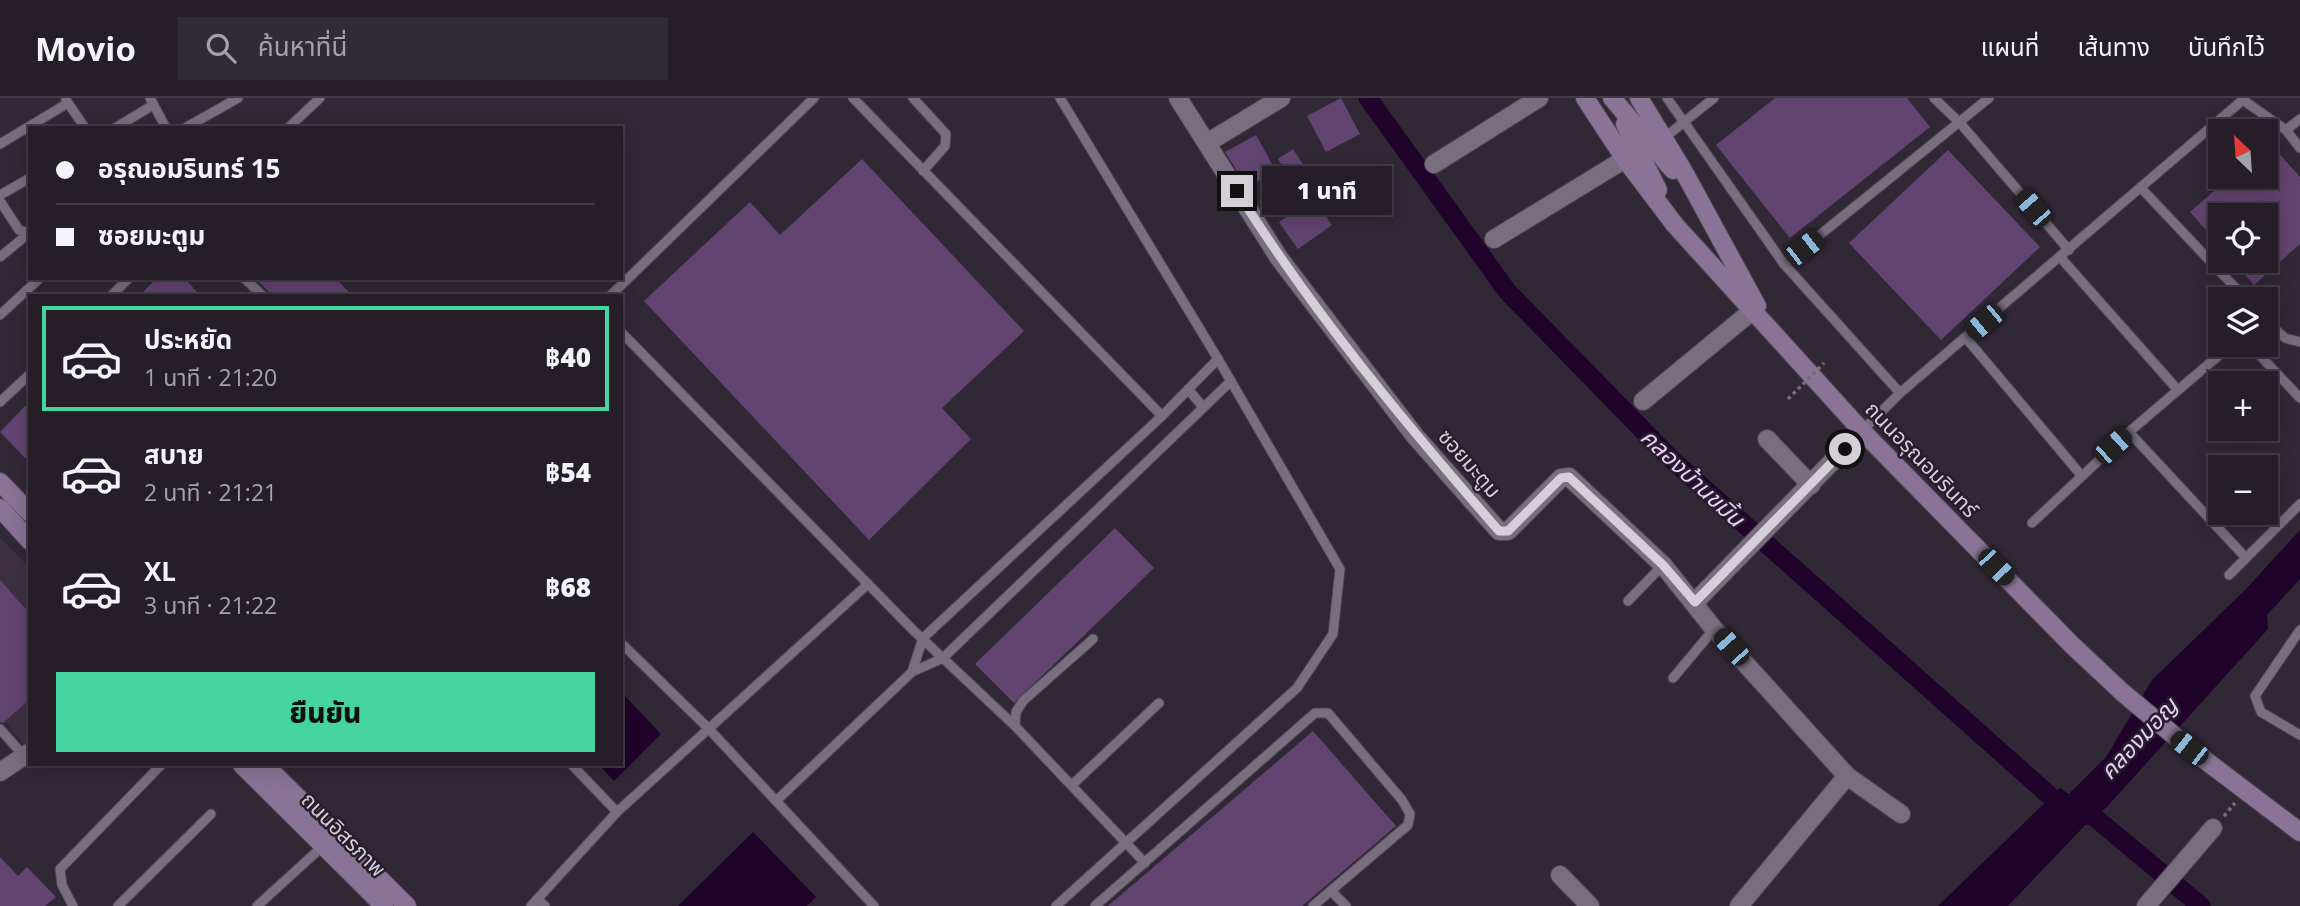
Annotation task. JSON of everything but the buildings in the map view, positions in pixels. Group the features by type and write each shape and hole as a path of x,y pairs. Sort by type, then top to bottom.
{"main road":[{"name":"ถนนอรุณอมรินทร์","path":"1585,98 1625,159 1675,225 1862,431 2072,645 2158,724 2300,832"},
{"path":"1612,98 1703,207"},
{"path":"1612,98 1675,225"},
{"name":"ถนนอรุณอมรินทร์","path":"1639,98 1771,330"},
{"path":"0,482 28,511"},
{"path":"0,508 28,539"},
{"name":"ถนนอิสรภาพ","path":"243,766 384,906"},
{"path":"266,766 407,906"}],"street":[{"name":"ซอยมะตูม","path":"1178,98 1279,258 1415,436 1499,531 1508,531 1564,476 1663,565 1714,629 1847,776 1901,814"},
{"path":"1207,143 1281,98"},
{"path":"1434,164 1539,98"},
{"path":"1494,239 1625,159"},
{"path":"1643,401 1752,311"},
{"path":"1695,602 1750,542 1811,485 1862,431"},
{"path":"1767,439 1811,485"},
{"path":"0,772 27,754"},
{"path":"1739,906 1847,776"},
{"path":"2146,906 2213,828"},
{"path":"1560,875 1590,906"}],"lane":[{"path":"189,126 238,98"},
{"path":"290,126 320,98"},
{"path":"612,294 814,98"},
{"path":"853,98 1162,416"},
{"path":"913,98 946,134 945,146 923,171"},
{"path":"1055,906 1297,688 1333,634 1340,569 1218,359 1060,98"},
{"path":"1667,98 1784,264 1900,393"},
{"path":"1664,138 1714,98"},
{"path":"1934,98 1960,123 2070,250"},
{"path":"1784,264 1989,98"},
{"path":"1862,431 1900,393 2244,99 2286,130 2300,148"},
{"path":"0,144 66,100 84,126"},
{"path":"118,126 152,102 165,126"},
{"path":"2286,130 2300,118"},
{"path":"0,195 28,179"},
{"path":"2141,188 2235,287"},
{"path":"0,201 19,230 28,234"},
{"path":"0,257 28,235"},
{"path":"2060,257 2177,389"},
{"path":"0,315 38,280"},
{"path":"113,294 127,280"},
{"path":"246,280 260,294"},
{"path":"2278,332 2285,338 2300,342"},
{"path":"623,334 868,584 1015,726 1145,863"},
{"path":"1966,338 2081,475"},
{"path":"2032,523 2081,475 2216,357"},
{"path":"2261,357 2300,398"},
{"path":"912,672 923,638 1162,416 1218,359"},
{"path":"0,402 28,376"},
{"path":"776,801 912,672 943,658 1231,381"},
{"path":"1188,389 1203,407"},
{"path":"2129,432 2246,558"},
{"path":"2229,575 2300,504"},
{"path":"1628,601 1663,565"},
{"path":"532,904 617,812 868,584"},
{"path":"1672,678 1714,629"},
{"path":"2300,630 2255,696 2261,712 2300,735"},
{"path":"1015,726 1016,712 1023,701 1093,639"},
{"path":"623,645 708,728 874,906"},
{"path":"1072,785 1159,703"},
{"path":"1096,906 1315,713 1322,711 1328,713 1402,800 1410,814 1408,825 1313,906"},
{"path":"0,729 27,754"},
{"path":"73,906 62,885 60,869 160,766"},
{"path":"573,766 617,812"},
{"path":"118,906 211,814"},
{"path":"257,906 323,846"},
{"path":"1331,891 1346,906"},
{"path":"532,904 545,906"}],"path":[{"path":"1788,399 1824,363"},
{"path":"2213,828 2245,792"}],"shaded area":[{"path":"0,538 28,566 28,750 0,715"}],"water":[{"name":"คลองมอญ","path":"2300,530 2300,579 2267,615 2268,629 2105,809 2093,817 2008,906 1938,906 2060,788 2069,794 2106,757 2152,680 2246,589"},
{"path":"623,694 661,734 614,781 600,766 623,766"},
{"path":"753,832 816,897 807,906 678,906"}],"waterway":[{"name":"คลองบ้านขมิ้น","path":"1368,98 1507,291 1671,459 2068,812 2093,816 2201,906"}],"route":[{"path":"1237,191 1279,258 1415,436 1499,531 1508,531 1561,478 1569,477 1663,565 1695,602 1750,542 1845,449"}]}
